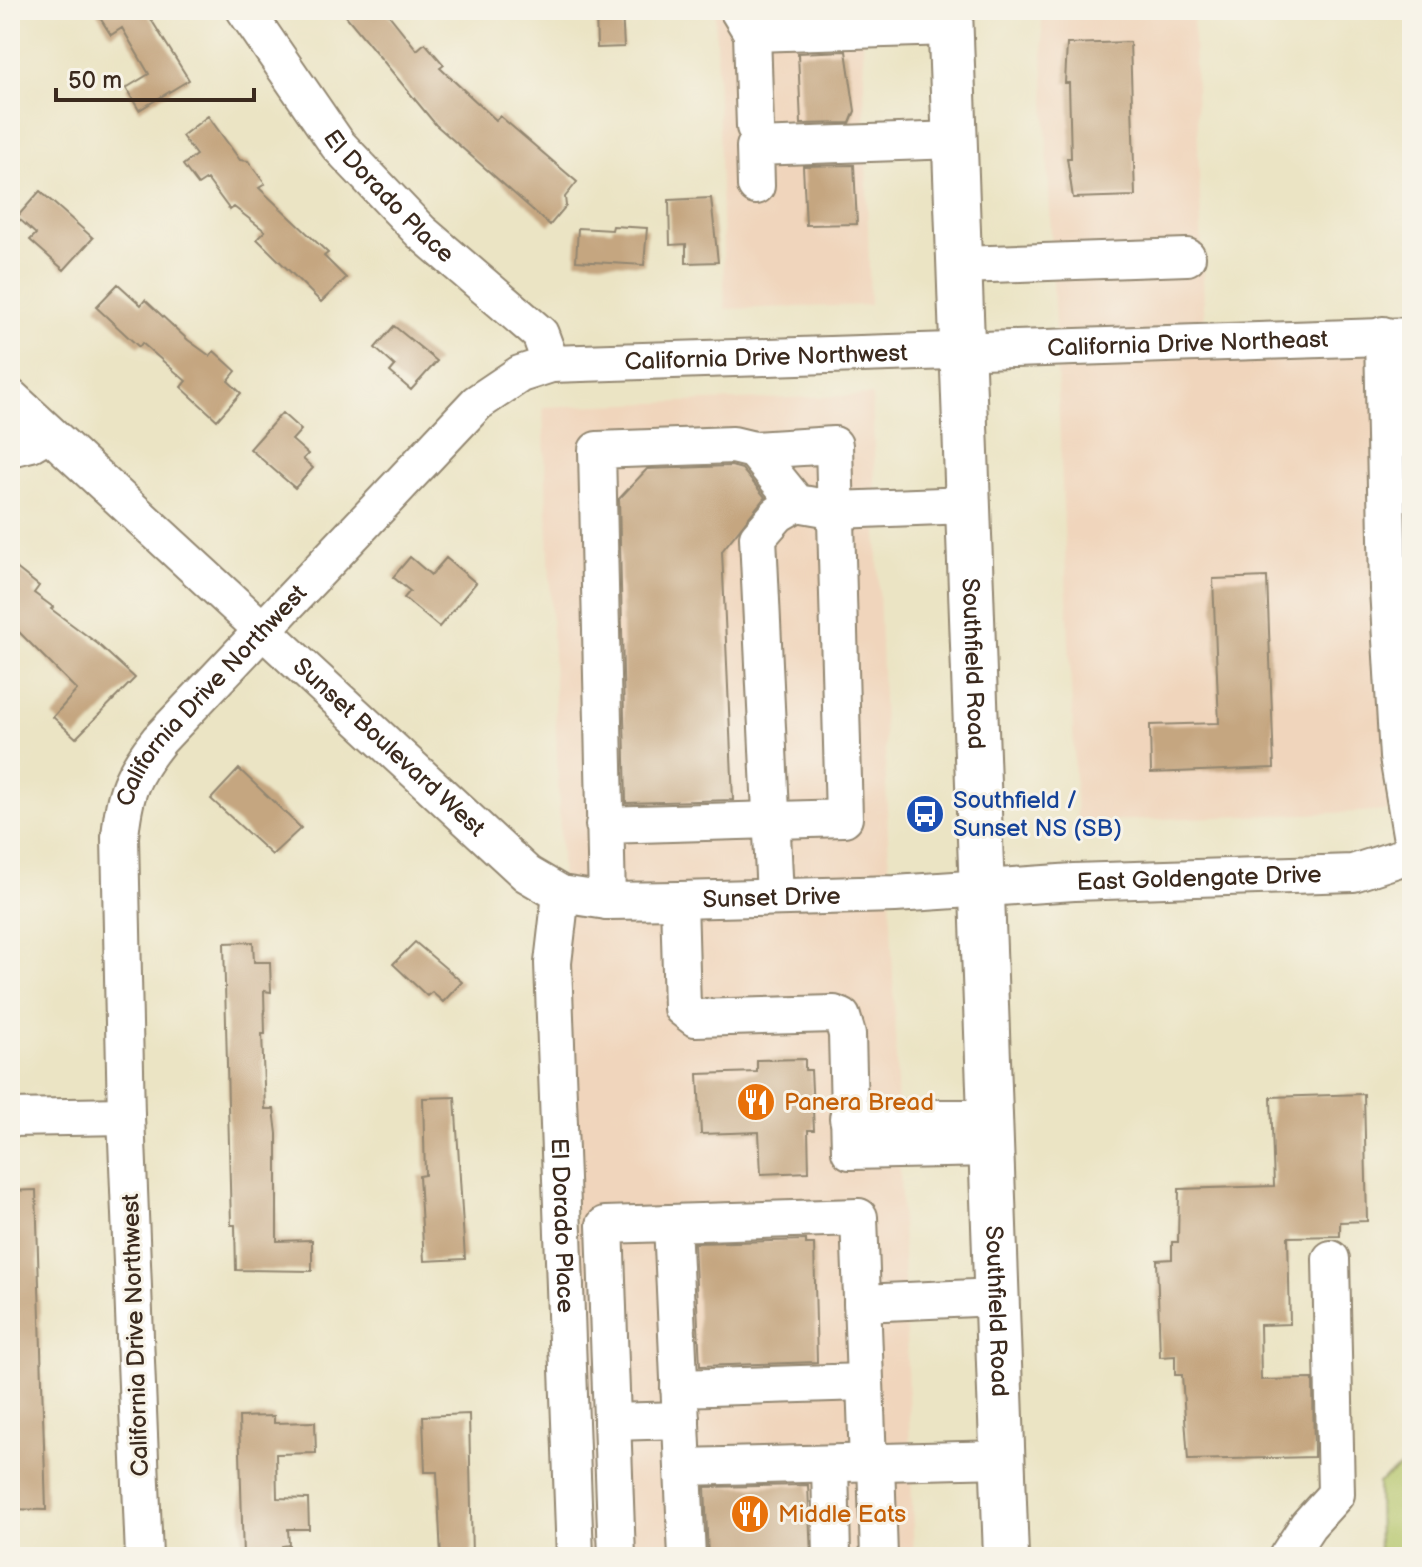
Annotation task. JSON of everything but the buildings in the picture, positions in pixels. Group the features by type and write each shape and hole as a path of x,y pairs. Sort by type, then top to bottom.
{"main road":[{"name":"Southfield Road","path":"951,18 1006,1557"}],"street":[{"name":"El Dorado Place","path":"245,10 338,145 421,232 540,334 551,364"},
{"path":"755,127 745,21 951,18"},
{"path":"756,186 755,147 956,140"},
{"path":"961,265 1187,257"},
{"path":"1398,336 1388,604 1398,757 1412,840"},
{"name":"California Drive Northeast","path":"964,352 1398,336"},
{"name":"California Drive Northwest","path":"144,1557 126,1116 120,837 123,801 134,772 159,740 477,403 520,374 551,364 964,352"},
{"name":"Sunset Boulevard West","path":"10,397 527,874 561,894"},
{"path":"10,448 48,433"},
{"path":"604,825 844,818 834,445 754,450 733,445 597,450 604,825 607,901"},
{"path":"754,450 797,503"},
{"path":"775,897 758,537 778,514 797,503 837,510 968,505"},
{"name":"East Goldengate Drive","path":"982,886 1353,873 1412,854"},
{"name":"Sunset Drive","path":"561,894 607,901 679,900 895,894 982,886"},
{"name":"El Dorado Place","path":"561,894 553,963 575,1557"},
{"path":"679,900 682,1008 695,1018 834,1014 842,1017 847,1034 849,1134 991,1133"},
{"path":"10,1118 126,1116"},
{"path":"617,1557 605,1225 859,1217 864,1382 879,1557"},
{"path":"672,1223 687,1557"},
{"path":"1287,1557 1308,1525 1336,1494 1331,1259"},
{"path":"862,1303 997,1297"},
{"path":"612,1422 680,1404 864,1382"},
{"path":"683,1467 1003,1459"},
{"path":"830,1464 832,1557"}],"shaded area":[{"path":"715,10 862,10 870,305 725,309"},
{"path":"1041,10 1193,10 1205,333 1377,327 1389,811 1077,822"},
{"path":"872,395 914,1557 589,1557 543,407"}],"green space":[{"path":"1412,349 1412,683 1400,371 1401,359"},
{"path":"1412,1459 1412,1557 1379,1557 1378,1483"}],"place":[{"name":"Southfield / Sunset NS (SB)","path":"925,814"},
{"name":"Panera Bread","path":"756,1102"},
{"name":"Middle Eats","path":"750,1514"}]}
